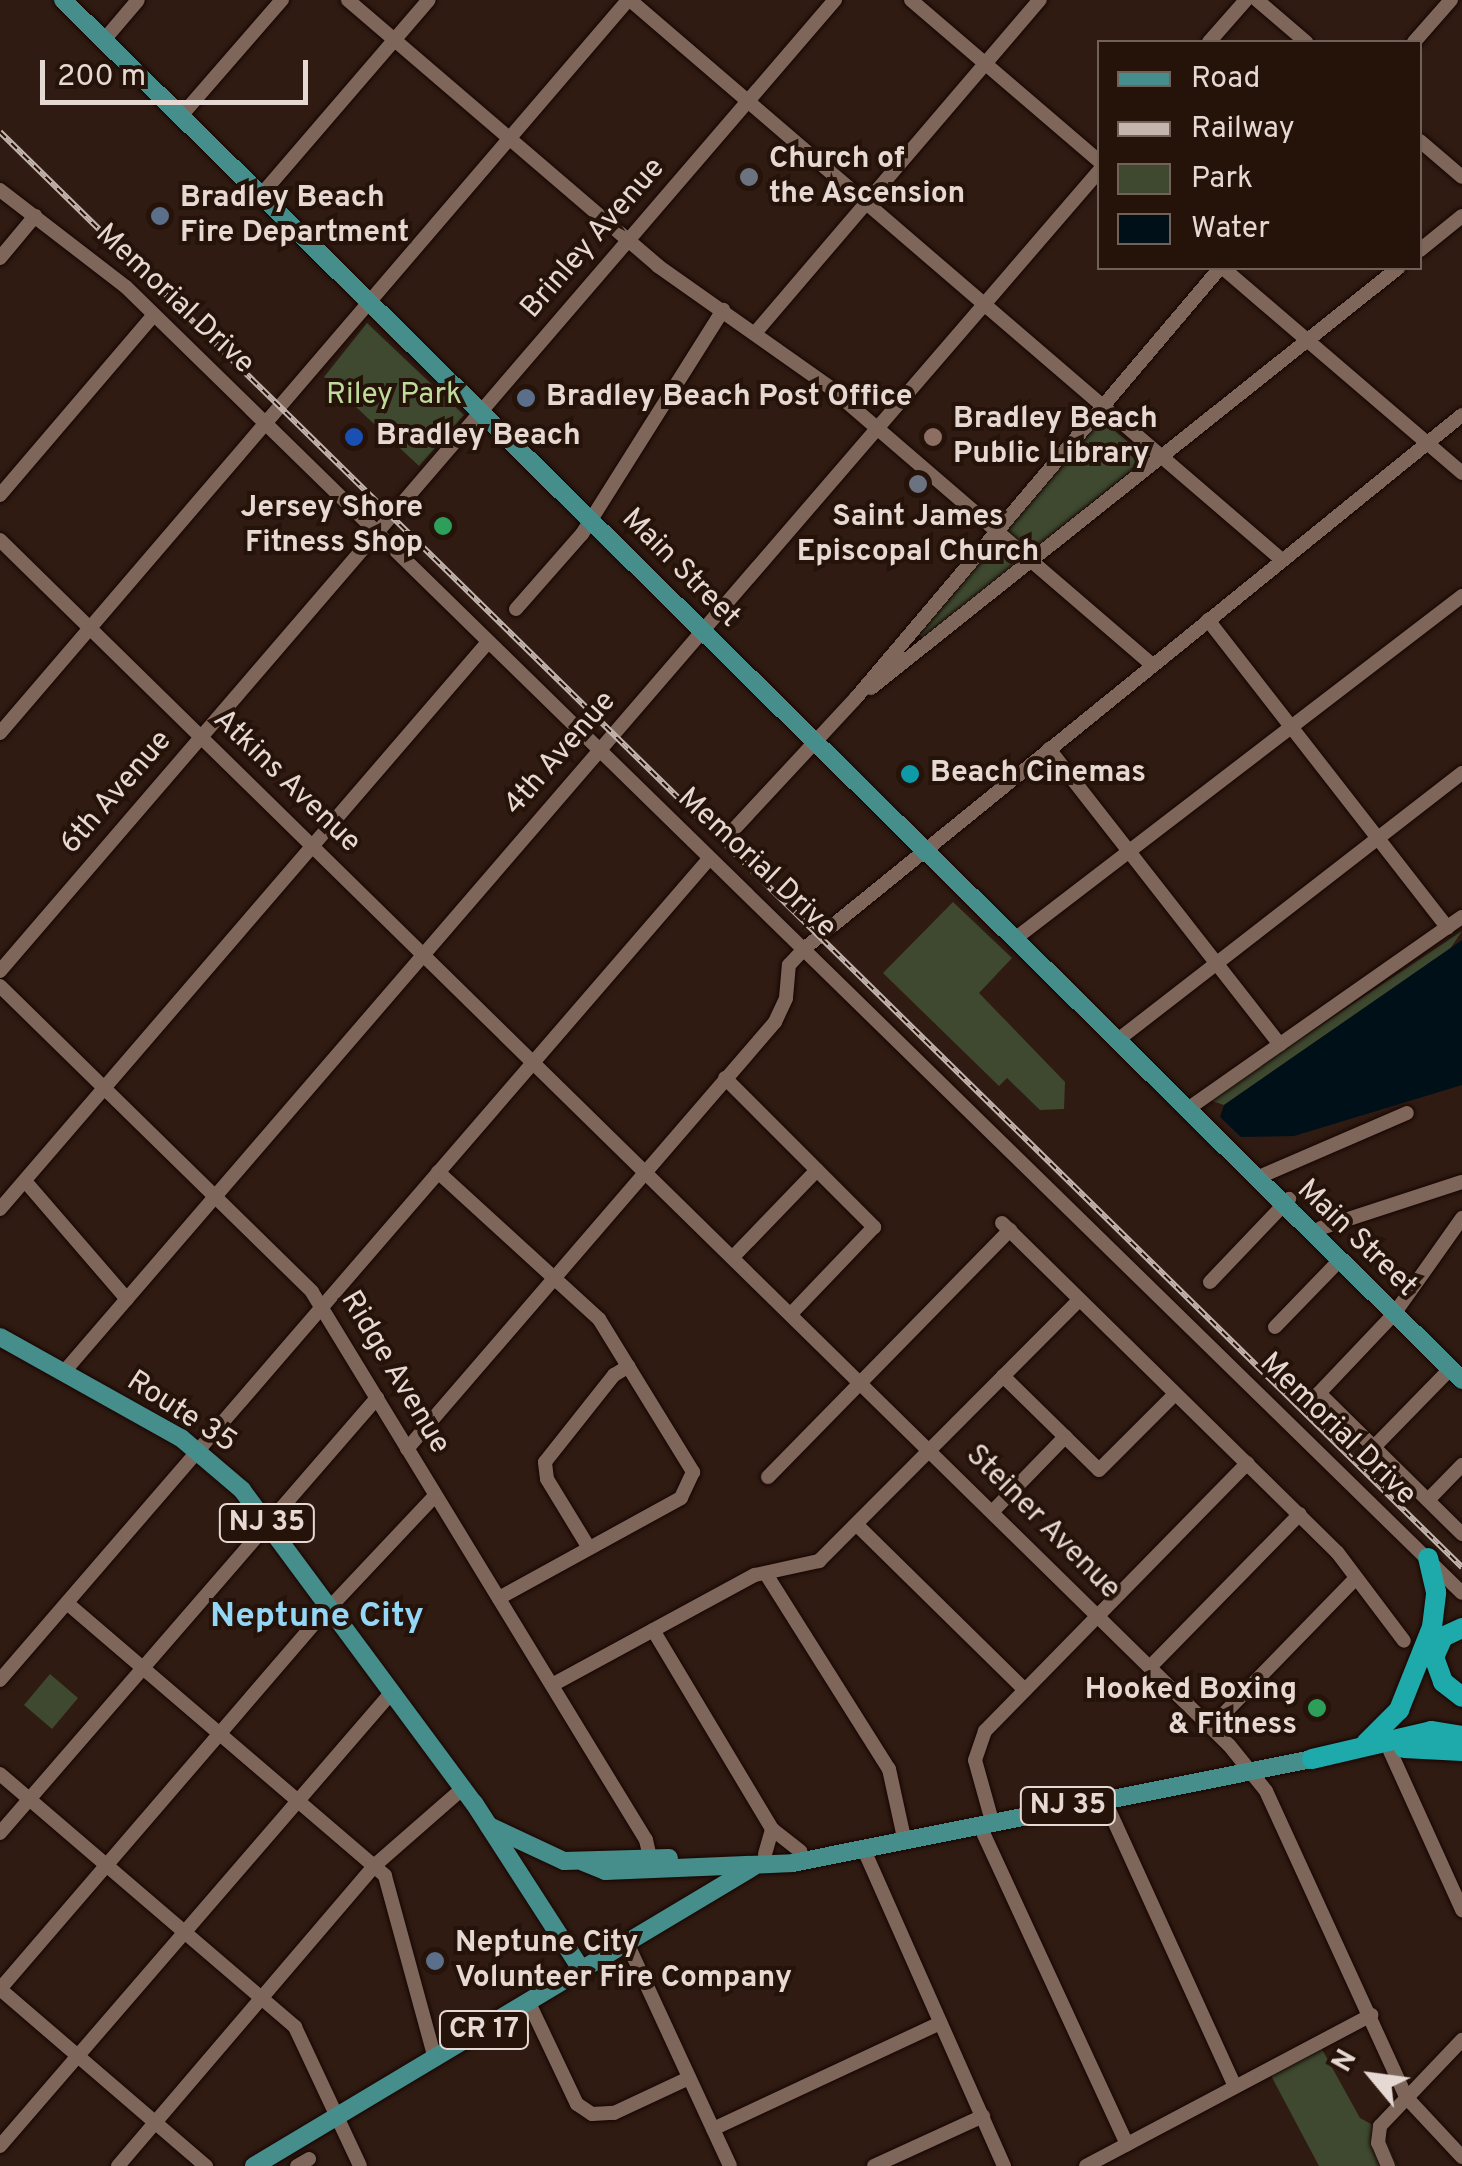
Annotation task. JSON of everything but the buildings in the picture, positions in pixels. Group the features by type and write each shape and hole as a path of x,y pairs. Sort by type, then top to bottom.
{"highway":[{"path":"1366,1743 1398,1710 1432,1627 1436,1592 1428,1558"},
{"path":"1462,1628 1443,1638 1434,1656 1443,1682 1462,1697"},
{"path":"1431,1731 1462,1719"},
{"name":"NJ 35","path":"1312,1759 1366,1743 1431,1731 1462,1736"},
{"name":"NJ 35","path":"1312,1759 1430,1745 1462,1751"}],"main road":[{"name":"Main Street","path":"62,0 1259,1176 1339,1260 1397,1309"},
{"name":"Main Street","path":"1286,1203 1321,1228 1458,1371"},
{"name":"Route 35","path":"0,1338 198,1450 242,1490 267,1522 488,1826 541,1855 583,1862"},
{"name":"NJ 35","path":"797,1857 1312,1759"},
{"path":"488,1826 583,1972"},
{"name":"NJ 35","path":"797,1857 864,1850 904,1838"},
{"path":"525,1885 541,1855"},
{"name":"CR 17","path":"715,1894 760,1860 797,1857"},
{"name":"CR 17","path":"254,2166 715,1894 797,1857"},
{"name":"NJ 35","path":"583,1862 650,1858 760,1860"},
{"name":"NJ 35","path":"583,1862 605,1871 760,1860"}],"street":[{"path":"104,40 138,0"},
{"path":"182,116 282,0"},
{"path":"348,0 628,241 756,332 877,428 1152,665"},
{"path":"261,195 429,0"},
{"path":"0,733 629,0 1282,560"},
{"name":"Brinley Avenue","path":"394,514 836,0"},
{"path":"912,0 1097,159"},
{"path":"756,332 1040,0"},
{"path":"1211,40 1246,0"},
{"path":"1256,0 1304,40"},
{"path":"1416,40 1450,0"},
{"path":"1422,142 1462,177"},
{"name":"4th Avenue","path":"63,1372 1097,173"},
{"name":"Memorial Drive","path":"0,190 154,315 270,420 377,533 1462,1593"},
{"path":"0,258 36,216"},
{"path":"1422,248 1462,216"},
{"path":"856,699 994,529 1219,270"},
{"path":"1223,270 1462,473"},
{"path":"736,827 814,739 856,699 1034,563 1396,270"},
{"path":"516,609 589,518 723,310"},
{"path":"0,495 154,315"},
{"path":"408,1449 781,1013 789,965 804,948 1462,415"},
{"name":"6th Avenue","path":"0,972 394,514"},
{"name":"Atkins Avenue","path":"0,540 533,1062"},
{"path":"1016,938 1462,596"},
{"path":"1208,620 1448,928"},
{"path":"0,1209 488,642"},
{"path":"1049,749 1280,1045"},
{"path":"1119,1040 1462,772"},
{"path":"0,1680 709,859"},
{"path":"1188,1108 1462,917"},
{"name":"Ridge Avenue","path":"0,986 322,1307 500,1598 650,1858"},
{"name":"Steiner Avenue","path":"533,1062 1253,1771 1372,2015 1409,2102"},
{"path":"725,1078 874,1227 790,1314"},
{"path":"1259,1176 1407,1113"},
{"path":"732,1257 818,1170"},
{"path":"438,1172 552,1280 600,1319 687,1455 692,1480 681,1498 500,1598"},
{"path":"24,1181 127,1299"},
{"path":"1321,1228 1462,1182"},
{"path":"1210,1282 1286,1203"},
{"path":"1460,1224 1397,1309 1319,1393 1462,1534"},
{"path":"768,1477 1006,1227 1300,1514 1404,1641"},
{"path":"1275,1327 1339,1260"},
{"path":"552,1686 741,1582 810,1566 858,1526 1079,1300"},
{"path":"589,1548 547,1479 545,1462 590,1403 629,1366"},
{"path":"1374,1447 1458,1371"},
{"path":"1003,1376 1099,1470 1175,1394"},
{"path":"0,1833 377,1398"},
{"path":"992,1512 1064,1437"},
{"path":"1128,2144 986,1822 976,1748 1026,1690 1247,1463"},
{"path":"1428,1500 1462,1465"},
{"path":"206,2166 0,1989 220,1734 436,1496"},
{"path":"1150,1666 1300,1514"},
{"path":"858,1526 1026,1690"},
{"path":"766,1574 889,1769 904,1838"},
{"path":"1211,1727 1356,1579"},
{"path":"66,1602 385,1876 435,2059"},
{"path":"653,1630 772,1830 797,1857"},
{"path":"0,2146 391,1694"},
{"path":"1390,1751 1462,1910"},
{"path":"0,1774 262,1998 301,2036 360,2166"},
{"path":"118,2166 374,1866 463,1788"},
{"path":"1104,1800 1235,2087"},
{"path":"760,1860 772,1830"},
{"path":"864,1850 1004,2166"},
{"path":"628,1945 730,2166"},
{"path":"529,2004 577,2104 592,2114 614,2113 690,2078"},
{"path":"1086,2166 1372,2015"},
{"path":"714,2129 940,2023"},
{"path":"1388,2166 1378,2130 1409,2102 1462,2040"},
{"path":"1409,2102 1462,2157"},
{"path":"874,2166 982,2116"}],"green space":[{"name":"Riley Park","path":"367,323 464,415 419,466 324,377"},
{"path":"1101,419 1147,458 923,639 919,634"},
{"path":"953,902 1012,958 979,993 1065,1082 1064,1109 1040,1110 1007,1078 999,1086 883,973"},
{"path":"1462,931 1450,949 1224,1105 1209,1100"},
{"path":"50,1674 78,1698 52,1729 24,1705"},
{"path":"1319,2044 1360,2118 1382,2130 1397,2166 1319,2166 1268,2070"}],"water":[{"path":"1462,940 1462,1085 1294,1136 1241,1137 1220,1117 1224,1105"}],"railway":[{"path":"0,132 1462,1567"}],"place":[{"name":"Church of the Ascension","path":"749,177"},
{"name":"Bradley Beach Fire Department","path":"160,216"},
{"name":"Bradley Beach Post Office","path":"526,398"},
{"name":"Bradley Beach","path":"354,437"},
{"name":"Bradley Beach Public Library","path":"933,437"},
{"name":"Saint James Episcopal Church","path":"918,484"},
{"name":"Jersey Shore Fitness Shop","path":"443,526"},
{"name":"Beach Cinemas","path":"910,774"},
{"name":"Hooked Boxing & Fitness","path":"1317,1708"},
{"name":"Neptune City Volunteer Fire Company","path":"435,1961"}],"district":[{"name":"Neptune City","path":"317,1617"}]}
